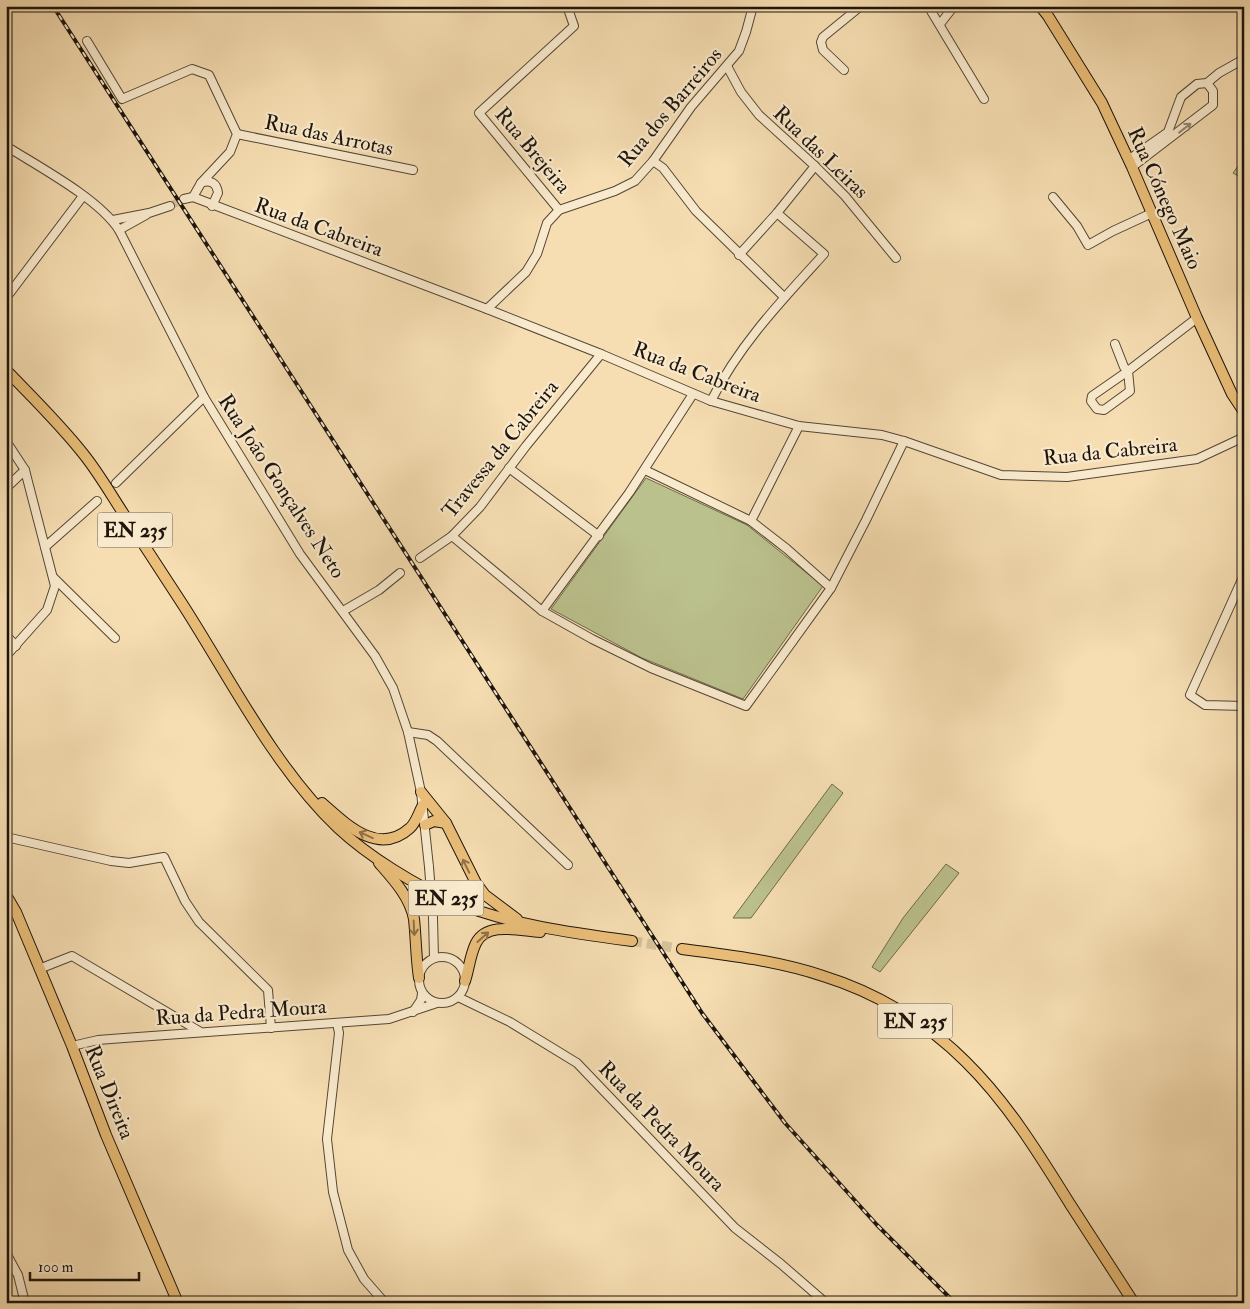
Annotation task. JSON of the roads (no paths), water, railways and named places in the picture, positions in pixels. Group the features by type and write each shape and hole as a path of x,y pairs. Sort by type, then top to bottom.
{"main road":[{"name":"Rua Cónego Maio","path":"1040,6 1102,103 1197,318 1232,394 1244,412"},
{"name":"EN 235","path":"6,370 47,412 85,456 183,605 272,747 298,783 339,829 374,856 417,883 454,902 524,924 632,941"},
{"path":"298,783 354,829 371,838 386,840 411,828 423,805"},
{"path":"422,792 446,823 476,883 485,895 524,924"},
{"path":"411,828 425,828 434,821 446,823"},
{"path":"374,856 400,888 414,918 419,978"},
{"name":"Rua Direita","path":"6,895 16,912 72,1046 106,1135 178,1303"},
{"path":"465,981 477,941 489,931 499,929 572,933"},
{"name":"EN 235","path":"682,949 770,962 823,976 874,996 926,1028 965,1061 1004,1105 1042,1159 1134,1303"}],"street":[{"name":"Rua Brejeira","path":"559,210 479,112 574,26 567,6"},
{"name":"Rua dos Barreiros","path":"559,210 615,191 635,181 691,107 739,51 753,6"},
{"path":"844,70 823,50 821,42 824,37 861,6"},
{"path":"928,6 934,18 940,24 944,36 984,99"},
{"path":"940,24 954,6"},
{"path":"87,41 122,99 192,69 209,75 237,134 230,152 209,173 193,198"},
{"path":"1130,164 1168,132 1181,97 1197,84 1207,83 1219,73 1244,59"},
{"name":"Rua das Leiras","path":"727,66 741,92 759,115 845,196 896,258"},
{"path":"1130,164 1213,105 1213,91 1207,83"},
{"name":"Rua das Arrotas","path":"237,134 413,170"},
{"name":"Rua João Gonçalves Neto","path":"6,146 83,196 113,220 204,397 300,554 343,611 385,672 393,688 408,732 422,792 433,918 434,958"},
{"path":"652,160 663,168 696,211 784,297"},
{"path":"212,206 218,192 215,184 217,166"},
{"path":"739,255 777,213 815,166"},
{"path":"201,183 206,181 215,184"},
{"path":"6,298 83,196"},
{"path":"1053,197 1077,226 1088,245 1112,231 1152,213"},
{"name":"Rua da Cabreira","path":"184,199 193,198 487,309 601,354 711,401 799,426 882,435 1001,475 1067,477 1197,459 1244,437"},
{"path":"113,220 150,213 170,206"},
{"path":"487,309 526,272 536,254 547,223 559,210"},
{"path":"119,230 150,213"},
{"path":"711,401 722,379 765,318 824,254 777,213"},
{"path":"1115,344 1124,367 1128,371 1130,391 1104,410 1097,409 1091,401 1092,396 1128,371 1197,318"},
{"name":"Travessa da Cabreira","path":"420,558 452,536 480,507 601,354"},
{"path":"542,611 599,536 645,470 693,394"},
{"path":"116,482 204,397"},
{"path":"751,521 799,426"},
{"path":"6,441 25,470 55,586 47,610 6,656"},
{"path":"452,536 542,611 592,639 651,668 746,706 831,588 904,441"},
{"path":"509,468 599,536"},
{"path":"6,488 25,470"},
{"path":"645,470 751,521 787,549 831,588"},
{"path":"45,547 97,501"},
{"path":"343,611 379,590 400,573"},
{"path":"52,574 57,583 115,638"},
{"path":"1244,575 1190,696 1205,705 1244,706"},
{"path":"6,635 16,646"},
{"path":"408,732 428,735 437,741 568,865"},
{"path":"6,837 111,861 129,863 164,857 185,901 199,922 268,990 271,1028"},
{"path":"39,969 72,956 200,1032"},
{"path":"434,958 449,958 455,962 460,967 465,981 462,992 458,997 444,1003 431,1001 422,993 419,986 419,978 424,966 434,958"},
{"path":"413,1012 421,1000 422,993"},
{"name":"Rua da Pedra Moura","path":"458,997 510,1022 577,1063 735,1228 826,1303"},
{"name":"Rua da Pedra Moura","path":"72,1046 98,1040 389,1019 437,1003"},
{"path":"337,1023 339,1033 326,1139 333,1192 348,1250 364,1279 385,1303"},
{"path":"6,1253 18,1275 25,1303"}],"tunnel":[{"path":"170,206 184,199"},
{"path":"632,941 682,949"}],"railway":[{"path":"53,6 702,1013 785,1123 877,1225 955,1303"}]}
